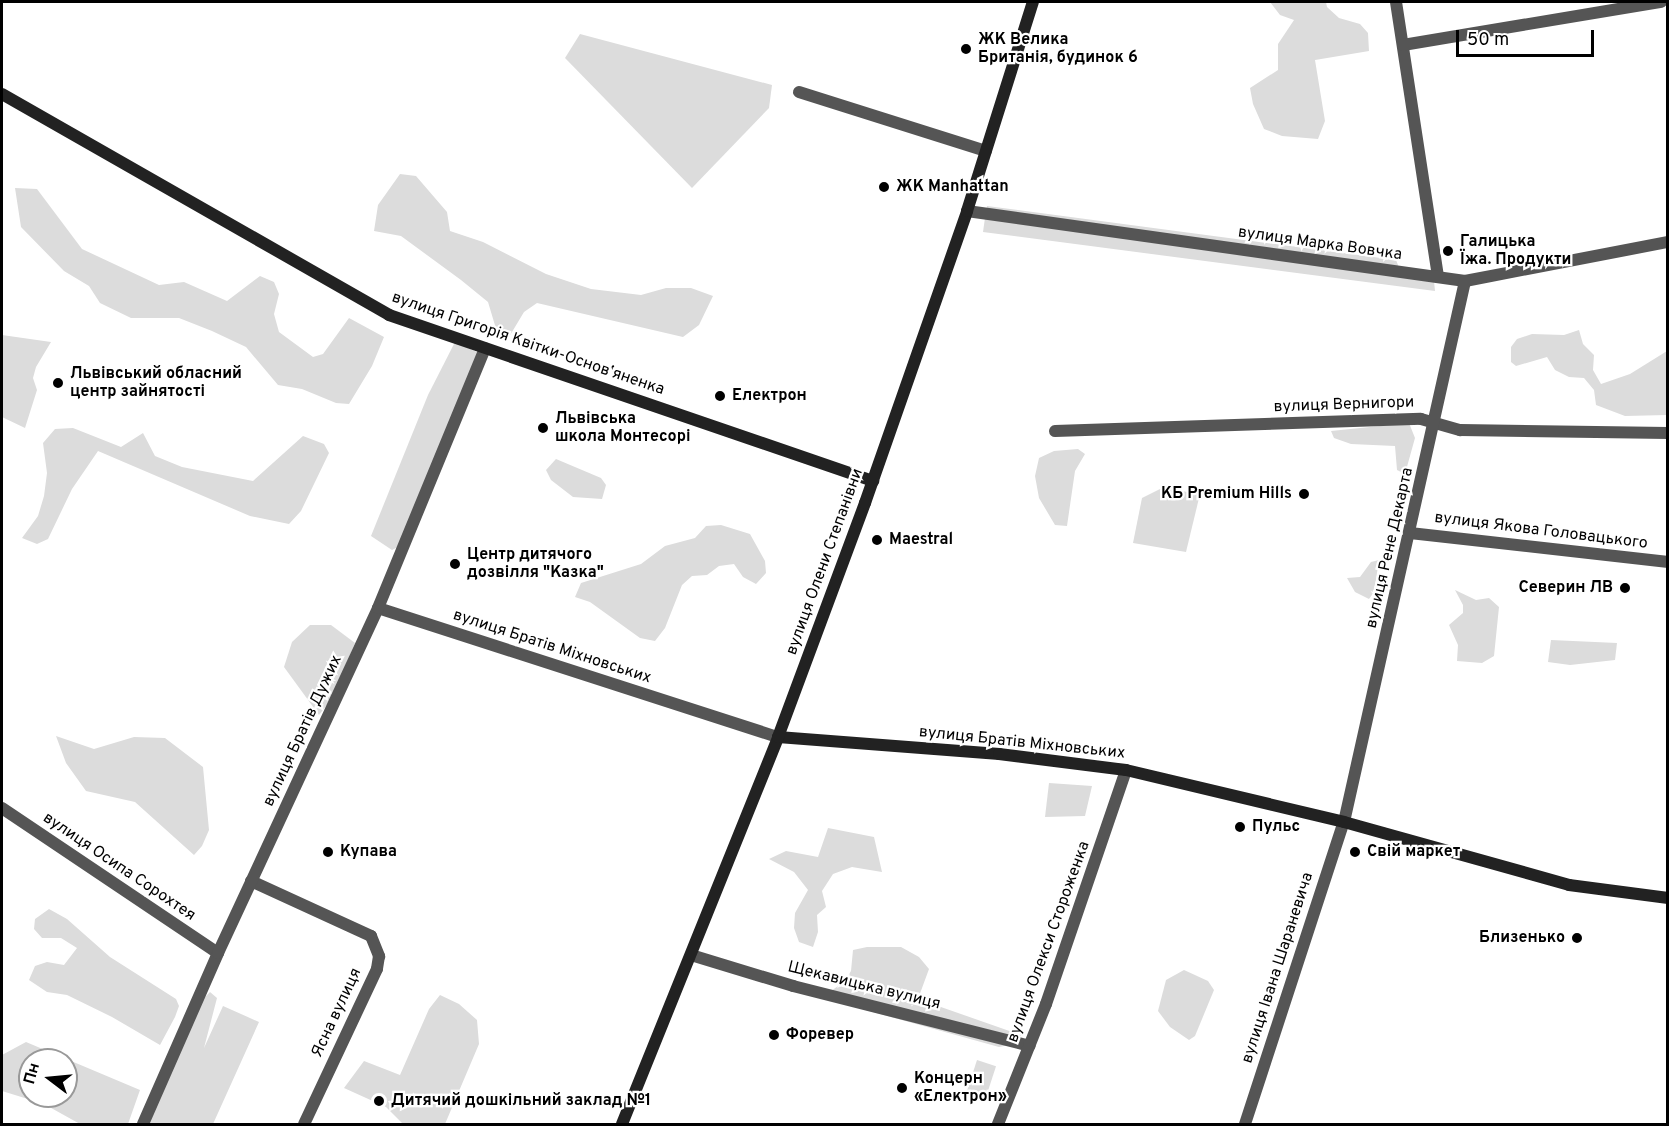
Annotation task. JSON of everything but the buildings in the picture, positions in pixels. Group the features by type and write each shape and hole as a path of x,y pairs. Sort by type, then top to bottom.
{"street":[{"name":"вулиця Олени Степанівни","path":"622,1125 778,737 873,481 967,211 1033,2"},
{"path":"1396,2 1438,278"},
{"path":"1403,45 1661,2"},
{"path":"799,92 986,151"},
{"name":"вулиця Григорія Квітки-Основʼяненка","path":"2,94 389,315 873,481"},
{"name":"вулиця Марка Вовчка","path":"967,211 1465,281 1668,242"},
{"name":"вулиця Рене Декарта","path":"1344,822 1436,423 1465,281"},
{"name":"вулиця Братів Дужих","path":"143,1125 218,953 378,608 485,348"},
{"name":"вулиця Вернигори","path":"1056,431 1421,419 1460,430 1668,433"},
{"name":"вулиця Якова Головацького","path":"1410,533 1668,562"},
{"name":"вулиця Братів Міхновських","path":"378,608 778,737 999,754 1126,770 1344,822 1569,885 1668,898"},
{"name":"вулиця Олекси Стороженка","path":"998,1125 1030,1046 1126,770"},
{"name":"вулиця Осипа Сорохтея","path":"2,808 218,953"},
{"name":"вулиця Івана Шараневича","path":"1245,1125 1344,822"},
{"name":"Ясна вулиця","path":"251,881 371,936 379,956 377,969 304,1125"},
{"name":"Щекавицька вулиця","path":"691,955 793,986 1030,1046"}],"shaded area":[{"path":"1270,2 1326,2 1327,7 1339,18 1360,24 1368,33 1369,51 1315,60 1325,121 1318,139 1282,136 1264,129 1253,104 1250,88 1278,70 1278,44 1294,20 1280,15"},
{"path":"580,34 772,85 769,108 692,188 565,58"},
{"path":"400,174 416,176 447,212 450,231 483,242 546,274 591,289 641,295 666,288 691,288 713,296 699,325 683,337 537,303 524,312 509,337 497,332 488,302 461,280 401,236 374,231 378,205"},
{"path":"15,188 37,189 82,249 159,285 184,282 227,301 260,276 274,282 279,294 274,314 279,332 313,357 323,354 349,318 384,337 372,366 349,404 336,403 302,389 278,385 246,347 212,331 179,318 131,318 100,303 89,286 64,271 21,227"},
{"path":"987,206 1396,260 1400,270 986,211"},
{"path":"985,218 1434,281 1435,291 983,232"},
{"path":"1579,330 1583,344 1594,355 1593,370 1601,384 1630,374 1667,351 1667,415 1625,416 1596,405 1594,390 1584,378 1569,377 1555,370 1547,357 1516,366 1511,362 1511,347 1517,339 1532,334 1564,335"},
{"path":"2,335 51,342 36,367 33,378 37,390 25,428 2,417"},
{"path":"455,342 479,353 402,545 392,550 371,536 428,395"},
{"path":"1409,423 1415,438 1405,474 1397,470 1395,446 1351,444 1334,438 1331,431"},
{"path":"73,428 121,447 143,433 155,456 182,467 253,481 303,436 324,444 329,453 301,511 289,524 250,516 98,451 72,489 48,539 37,544 22,538 38,516 44,496 47,473 43,443 55,429"},
{"path":"1078,449 1085,454 1075,471 1067,526 1055,525 1039,498 1035,476 1039,458 1054,451"},
{"path":"556,459 601,478 606,485 602,499 573,497 551,480 546,470"},
{"path":"1162,488 1200,494 1186,552 1133,543 1142,498"},
{"path":"721,525 750,534 765,561 766,573 756,584 743,577 734,564 719,566 707,575 692,576 682,585 665,628 655,641 640,638 590,602 575,597 581,583 641,564 665,546 695,538 706,526"},
{"path":"1379,560 1374,592 1369,599 1355,592 1347,578 1360,577 1371,562"},
{"path":"1455,590 1476,600 1489,598 1499,607 1494,656 1482,663 1457,661 1458,645 1449,625 1463,613 1463,605"},
{"path":"310,625 331,625 355,643 330,701 319,715 284,667 292,642"},
{"path":"1551,640 1617,643 1615,660 1570,665 1548,662"},
{"path":"56,736 94,749 134,737 165,738 203,767 209,830 202,846 194,855 135,802 86,791 66,763"},
{"path":"1049,783 1092,786 1085,816 1045,817"},
{"path":"828,828 874,837 882,872 852,867 833,874 822,891 826,907 817,915 818,932 813,947 799,942 794,928 795,913 808,890 794,872 769,859 786,851 818,857"},
{"path":"49,909 67,919 110,957 176,999 179,1006 160,1045 112,1017 67,995 47,992 29,980 35,966 47,962 64,965 77,948 61,938 42,938 34,929 35,919"},
{"path":"867,947 901,947 919,957 929,969 918,999 1021,1035 1015,1044 999,1047 862,1009 828,993 844,982 851,971 853,950"},
{"path":"1184,970 1208,981 1214,990 1195,1036 1189,1040 1170,1027 1158,1011 1166,980"},
{"path":"210,992 217,998 204,1048 223,1006 259,1022 213,1124 147,1124 204,998"},
{"path":"440,995 459,1004 477,1020 479,1044 445,1124 403,1124 386,1107 344,1088 364,1061 400,1075 429,1009"},
{"path":"26,1042 40,1048 18,1048 18,1096 2,1091 2,1055"},
{"path":"977,1060 996,1066 984,1102 965,1096"},
{"path":"78,1064 140,1090 128,1124 80,1124 51,1108 78,1108"}],"place":[{"name":"ЖК Велика Британія, будинок 6","path":"966,49"},
{"name":"ЖК Manhattan","path":"884,187"},
{"name":"Галицька Їжа. Продукти","path":"1448,251"},
{"name":"Львівський обласний центр зайнятості","path":"58,383"},
{"name":"Електрон","path":"720,396"},
{"name":"Львівська школа Монтесорі","path":"543,428"},
{"name":"КБ Premium Hills","path":"1304,494"},
{"name":"Maestral","path":"877,540"},
{"name":"Центр дитячого дозвілля \"Казка\"","path":"455,564"},
{"name":"Северин ЛВ","path":"1625,588"},
{"name":"Пульс","path":"1240,827"},
{"name":"Купава","path":"328,852"},
{"name":"Свій маркет","path":"1355,852"},
{"name":"Близенько","path":"1577,938"},
{"name":"Форевер","path":"774,1035"},
{"name":"Концерн «Електрон»","path":"902,1088"},
{"name":"Дитячий дошкільний заклад №1","path":"379,1101"}]}
